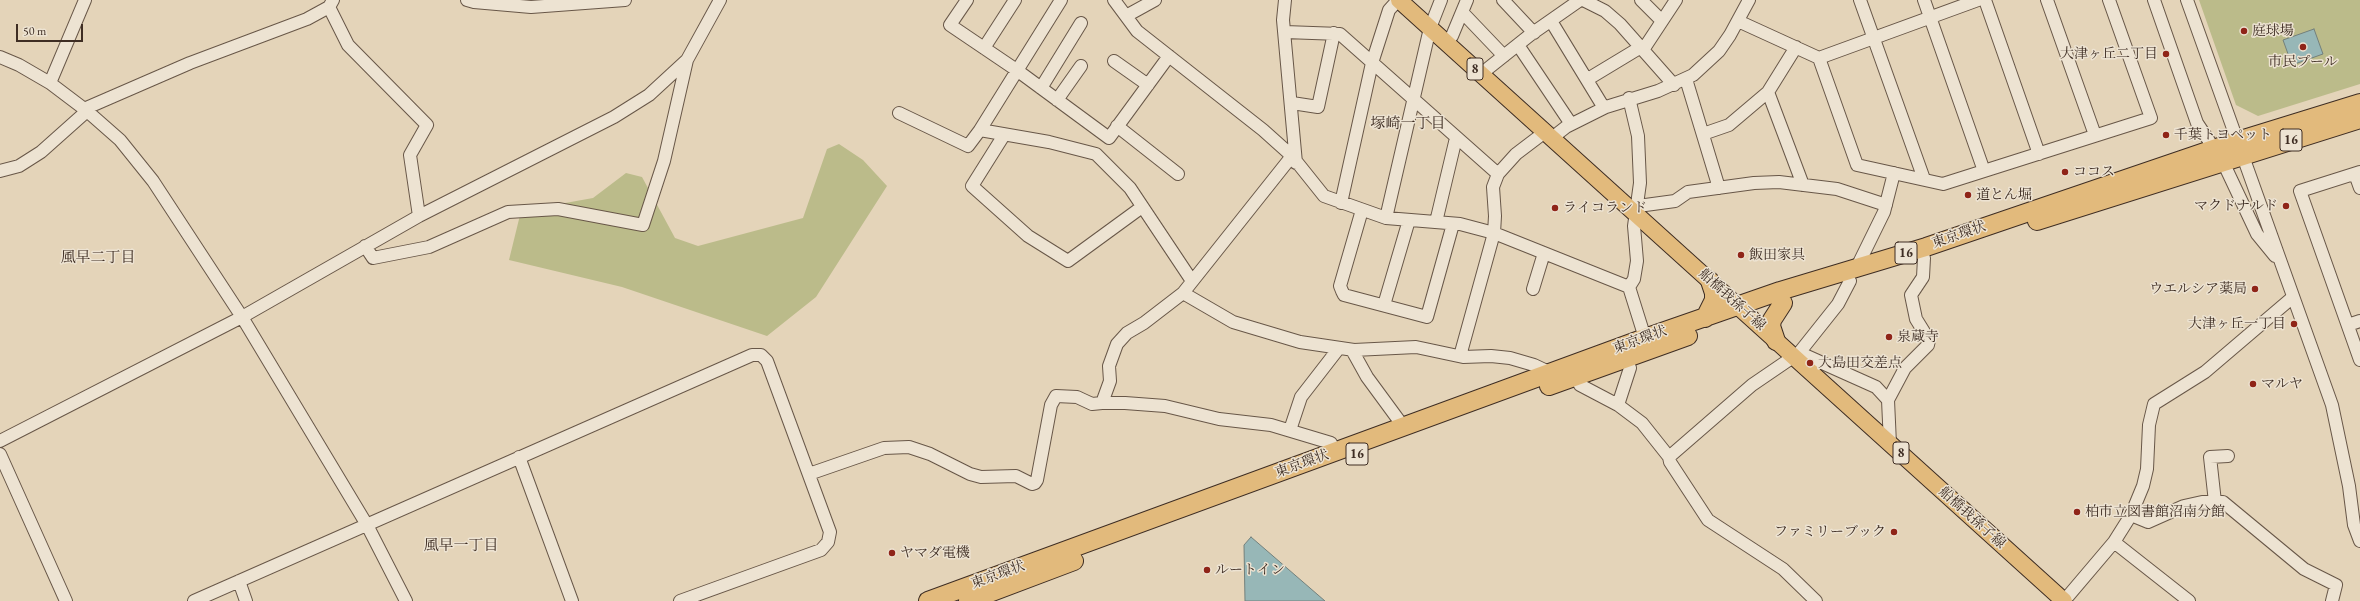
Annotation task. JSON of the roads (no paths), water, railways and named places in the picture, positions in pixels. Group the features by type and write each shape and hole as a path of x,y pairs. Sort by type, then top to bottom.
{"highway":[{"name":"東京環状","path":"968,601 1342,459 1576,377 1743,310 2240,148 2360,103"},
{"name":"東京環状","path":"2240,148 2360,118"},
{"name":"東京環状","path":"928,601 1645,338 1705,318 1783,302 1853,275 1924,258 2219,155"},
{"path":"1705,318 1714,300 1714,293 1710,281"},
{"path":"1776,341 1771,326 1783,302"}],"main road":[{"name":"船橋我孫子線","path":"1399,0 1548,135 1637,210 1710,281 1776,341 1796,356 2062,601"}],"street":[{"path":"50,83 85,0"},
{"path":"467,0 474,2 531,7 625,0"},
{"path":"364,246 373,258 429,247 508,212 558,209 643,225 664,161 687,60 720,0"},
{"path":"967,0 950,25 1018,71 1109,138 1169,56"},
{"path":"984,48 1015,0"},
{"path":"899,113 968,146 1018,71 1061,0"},
{"path":"1114,0 1138,31 1264,130 1294,160 1324,196 1386,218 1453,224 1494,233 1629,287"},
{"path":"1126,16 1155,0"},
{"path":"1102,403 1110,381 1109,366 1117,344 1127,332 1144,323 1183,293 1294,160 1292,103 1283,20 1285,0"},
{"path":"1341,203 1372,63 1388,10 1399,0"},
{"path":"1386,218 1430,28 1441,0"},
{"path":"1446,42 1452,36 1467,0"},
{"path":"1503,0 1534,33"},
{"path":"1481,74 1580,0"},
{"path":"1583,0 1605,11 1620,24 1674,85"},
{"path":"1641,0 1662,21"},
{"path":"1588,79 1642,49 1676,0"},
{"path":"1460,356 1494,233 1495,216 1493,187 1498,174 1516,154 1548,135 1628,98 1674,85 1686,79 1703,67 1718,51 1738,21 1749,0"},
{"path":"1860,0 1924,179"},
{"path":"1924,0 1984,171"},
{"path":"1819,58 1978,0"},
{"path":"1985,0 2039,154"},
{"path":"2047,0 2095,135"},
{"path":"1738,21 1819,58 1857,166 1943,184 2151,118 2109,0"},
{"path":"2154,0 2197,123 2219,155 2257,234 2282,265"},
{"path":"2187,0 2332,405 2349,486 2354,525 2360,541"},
{"path":"0,171 19,166 41,152 86,110 190,63 307,19 331,3 348,45 427,125 410,155 419,216"},
{"path":"1462,12 1504,56"},
{"path":"1551,21 1588,79 1604,108"},
{"path":"1041,88 1081,23"},
{"path":"1285,32 1340,34 1498,174"},
{"path":"1292,103 1318,107 1334,33"},
{"path":"1518,45 1571,124"},
{"path":"1703,134 1729,125 1768,92 1796,47"},
{"path":"0,57 19,65 50,83 86,110 120,140 153,181 242,317 367,525 406,601"},
{"path":"0,441 242,317 364,246 419,216 614,117 649,94 687,60"},
{"path":"1114,61 1148,85"},
{"path":"1057,100 1081,66"},
{"path":"1686,79 1719,188"},
{"path":"1768,92 1804,185"},
{"path":"1628,98 1638,136 1637,210 1634,226 1637,261 1634,278 1629,287 1645,338"},
{"path":"1117,126 1178,174"},
{"path":"980,130 1050,142 1096,154 1130,188 1192,281"},
{"path":"1004,135 972,186 1028,236 1068,261 1142,207"},
{"path":"1436,222 1456,138"},
{"path":"1669,457 1752,385 1796,356 1838,304 1872,241 1886,205 1894,173"},
{"path":"2360,188 2358,173 2300,191 2360,360"},
{"path":"1637,210 1675,201 1688,192 1760,183 1804,185 1837,189 1886,205"},
{"path":"1362,210 1340,286 1344,295 1427,317 1453,224"},
{"path":"1384,305 1409,220"},
{"path":"1534,289 1544,253"},
{"path":"1890,444 1888,400 1904,368 1928,345 1929,340 1916,319 1911,295 1923,277 1924,258"},
{"path":"1183,293 1245,327 1300,342 1352,350 1416,347 1460,356 1510,358 1534,365 1551,373"},
{"path":"2062,601 2114,542 2131,515 2143,486 2147,469 2149,425 2154,404 2206,372 2293,297"},
{"path":"2348,325 2360,321"},
{"path":"1290,430 1301,397 1339,348"},
{"path":"1352,350 1367,377 1403,426"},
{"path":"194,601 519,457 757,354 767,361 830,532 828,542 821,550 680,601"},
{"path":"1796,356 1876,387 1888,400"},
{"path":"1618,404 1630,368 1626,358"},
{"path":"1576,377 1580,385 1618,404 1642,423 1669,457 1670,462 1708,520 1783,569 1816,601"},
{"path":"809,474 884,448 909,447 930,454 970,474 982,477 1016,476 1032,484 1037,480 1052,405 1056,396 1077,397 1092,404 1125,403 1165,406 1219,419 1271,425 1331,443 1334,452"},
{"path":"0,454 66,601"},
{"path":"2215,502 2210,457 2228,456"},
{"path":"519,457 572,601"},
{"path":"2349,486 2360,510"},
{"path":"2131,515 2148,522 2184,506 2202,502 2223,502 2237,512 2304,569 2336,585 2332,601"},
{"path":"2114,542 2189,601"},
{"path":"239,581 246,601"}],"water":[{"name":"市民プール","path":"2314,29 2323,54 2292,65 2283,40"},
{"path":"1251,537 1325,601 1245,601 1244,545"}],"place":[{"name":"庭球場","path":"2244,31"},
{"name":"市民プール","path":"2303,47"},
{"name":"大津ヶ丘二丁目","path":"2166,54"},
{"name":"千葉トヨペット","path":"2166,135"},
{"name":"ココス","path":"2065,172"},
{"name":"道とん堀","path":"1968,195"},
{"name":"マクドナルド","path":"2286,206"},
{"name":"ライコランド","path":"1555,208"},
{"name":"飯田家具","path":"1741,255"},
{"name":"ウエルシア薬局","path":"2255,289"},
{"name":"大津ヶ丘一丁目","path":"2294,324"},
{"name":"泉蔵寺","path":"1889,337"},
{"name":"大島田交差点","path":"1810,363"},
{"name":"マルヤ","path":"2253,384"},
{"name":"柏市立図書館沼南分館","path":"2077,512"},
{"name":"ファミリーブック","path":"1894,532"},
{"name":"ヤマダ電機","path":"892,553"},
{"name":"ルートイン","path":"1207,570"}],"district":[{"name":"塚崎一丁目","path":"1408,124"},
{"name":"風早二丁目","path":"98,258"},
{"name":"風早一丁目","path":"461,546"}]}
